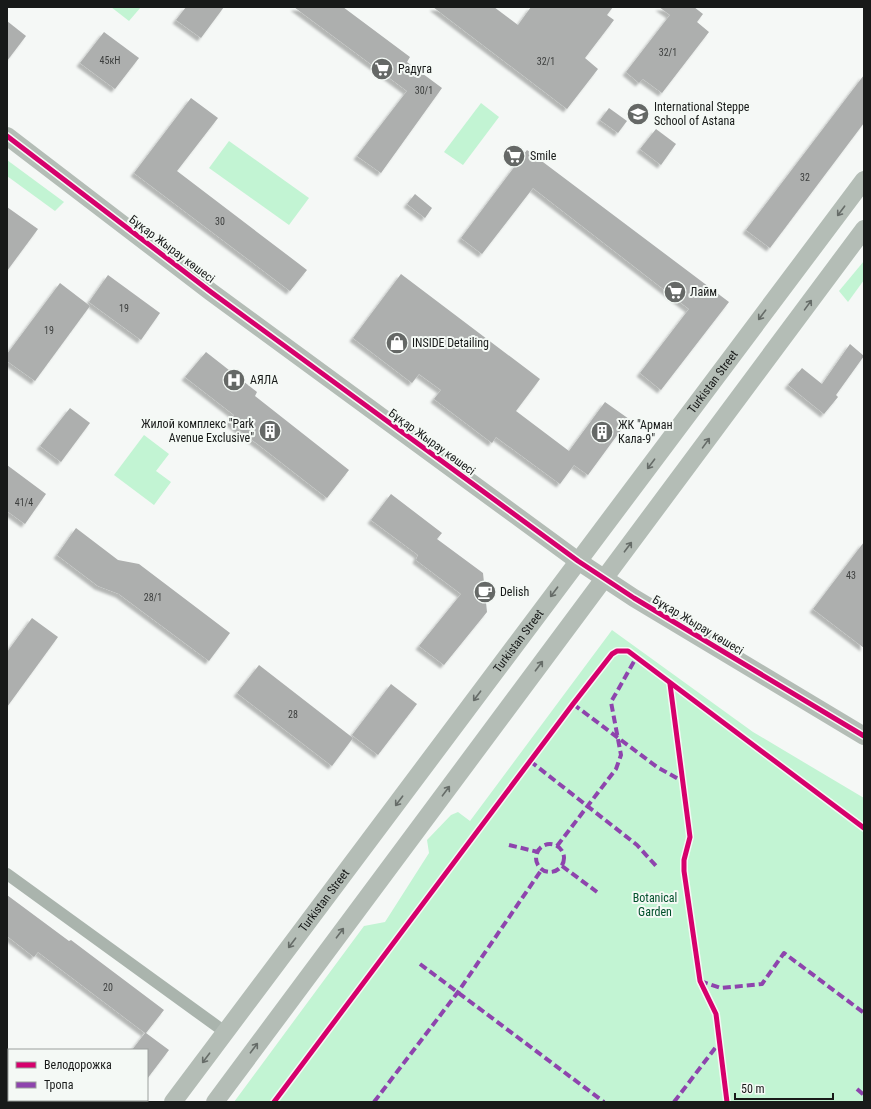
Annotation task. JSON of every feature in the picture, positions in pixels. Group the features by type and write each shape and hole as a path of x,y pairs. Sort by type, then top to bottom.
{"main road":[{"name":"Бұқар Жырау көшесі","path":"7,136 211,292 578,561 634,598 864,736"},
{"name":"Turkistan Street","path":"173,1102 864,180"},
{"path":"214,1102 864,229"}],"street":[{"path":"7,874 225,1032"}],"green space":[{"path":"111,7 141,7 129,21"},
{"path":"481,103 499,117 463,165 444,152"},
{"path":"229,141 309,198 289,225 209,168"},
{"path":"7,160 64,202 55,211 7,176"},
{"path":"864,261 864,280 848,302 839,291"},
{"path":"144,435 169,454 156,471 171,482 154,505 114,475"},
{"name":"Botanical Garden","path":"612,630 753,732 864,798 864,1102 234,1102 364,926 385,922 429,853 427,840 451,815 458,812 470,821"}],"building":[{"path":"186,7 224,7 201,38 176,20"},
{"path":"294,7 343,7 410,57 407,62 442,88 381,173 357,156 407,91"},
{"path":"433,7 494,7 518,25 531,7 613,7 607,15 614,20 585,58 598,69 567,109"},
{"path":"659,7 694,7 703,14 697,22 709,32 662,93 643,79 639,83 626,72 670,15"},
{"path":"7,21 26,36 7,61"},
{"path":"104,32 139,58 115,89 80,63"},
{"path":"864,75 864,123 770,248 746,230"},
{"path":"191,98 218,118 177,171 307,270 290,291 134,173"},
{"path":"609,108 627,121 618,133 600,120"},
{"path":"656,129 676,144 661,165 640,149"},
{"path":"527,150 729,302 661,390 640,373 689,309 533,188 482,254 461,238"},
{"path":"415,194 432,208 425,218 407,204"},
{"path":"7,207 38,229 7,271"},
{"path":"401,274 540,379 516,411 569,451 605,402 629,419 588,475 574,465 560,484 496,437 492,443 434,399 441,390 419,374 412,383 353,338"},
{"path":"108,275 160,313 141,340 89,302"},
{"path":"60,283 90,306 35,381 7,361 7,354"},
{"path":"850,344 864,356 836,395 838,397 824,414 788,385 802,368 822,384"},
{"name":"Жилой комплекс \"Park Avenue Exclusive\"","path":"206,352 257,392 255,396 349,470 327,498 229,422 234,415 185,377"},
{"path":"70,408 90,423 61,462 40,446"},
{"path":"7,465 46,494 25,524 7,511"},
{"path":"391,494 442,533 437,539 483,573 487,612 444,665 419,646 461,594 416,560 418,555 371,520"},
{"path":"76,528 118,560 139,564 230,633 209,661 119,594 98,586 57,555"},
{"path":"864,542 864,648 813,609"},
{"path":"32,618 58,637 7,707 7,652"},
{"path":"259,665 353,738 332,766 237,693"},
{"path":"391,684 417,704 378,755 352,735"},
{"path":"7,895 69,941 71,940 164,1010 146,1033 169,1050 148,1078 148,1049 133,1049 145,1033 38,952 34,957 7,936"}],"marked path":[{"path":"557,846 616,769 621,755 611,702 636,658"},
{"path":"573,704 657,767 682,781"},
{"path":"530,761 637,845 657,867"},
{"path":"550,844 560,848 564,858 560,868 550,872 540,868 536,858 540,848 550,844"},
{"path":"509,845 538,852"},
{"path":"562,866 597,892"},
{"path":"374,1102 458,992 542,869"},
{"path":"700,981 721,988 762,984 784,953 864,1013"},
{"path":"420,964 604,1102"},
{"path":"674,1102 719,1043"},
{"path":"857,1089 864,1095"}],"cycle path":[{"path":"7,136 211,292 578,561 634,598 864,736"},
{"path":"274,1102 573,704 612,654 617,651 628,651 864,828"},
{"path":"670,684 690,837 684,860 684,871 700,981 716,1014 727,1102"}],"place":[{"name":"Радуга","path":"382,69"},
{"name":"International Steppe School of Astana","path":"638,114"},
{"name":"Smile","path":"514,156"},
{"name":"Лайм","path":"675,292"},
{"name":"INSIDE Detailing","path":"397,343"},
{"name":"АЯЛА","path":"234,380"},
{"name":"Жилой комплекс \"Park Avenue Exclusive\"","path":"270,431"},
{"name":"ЖК \"Арман Кала-9\"","path":"602,432"},
{"name":"Delish","path":"485,592"}]}
